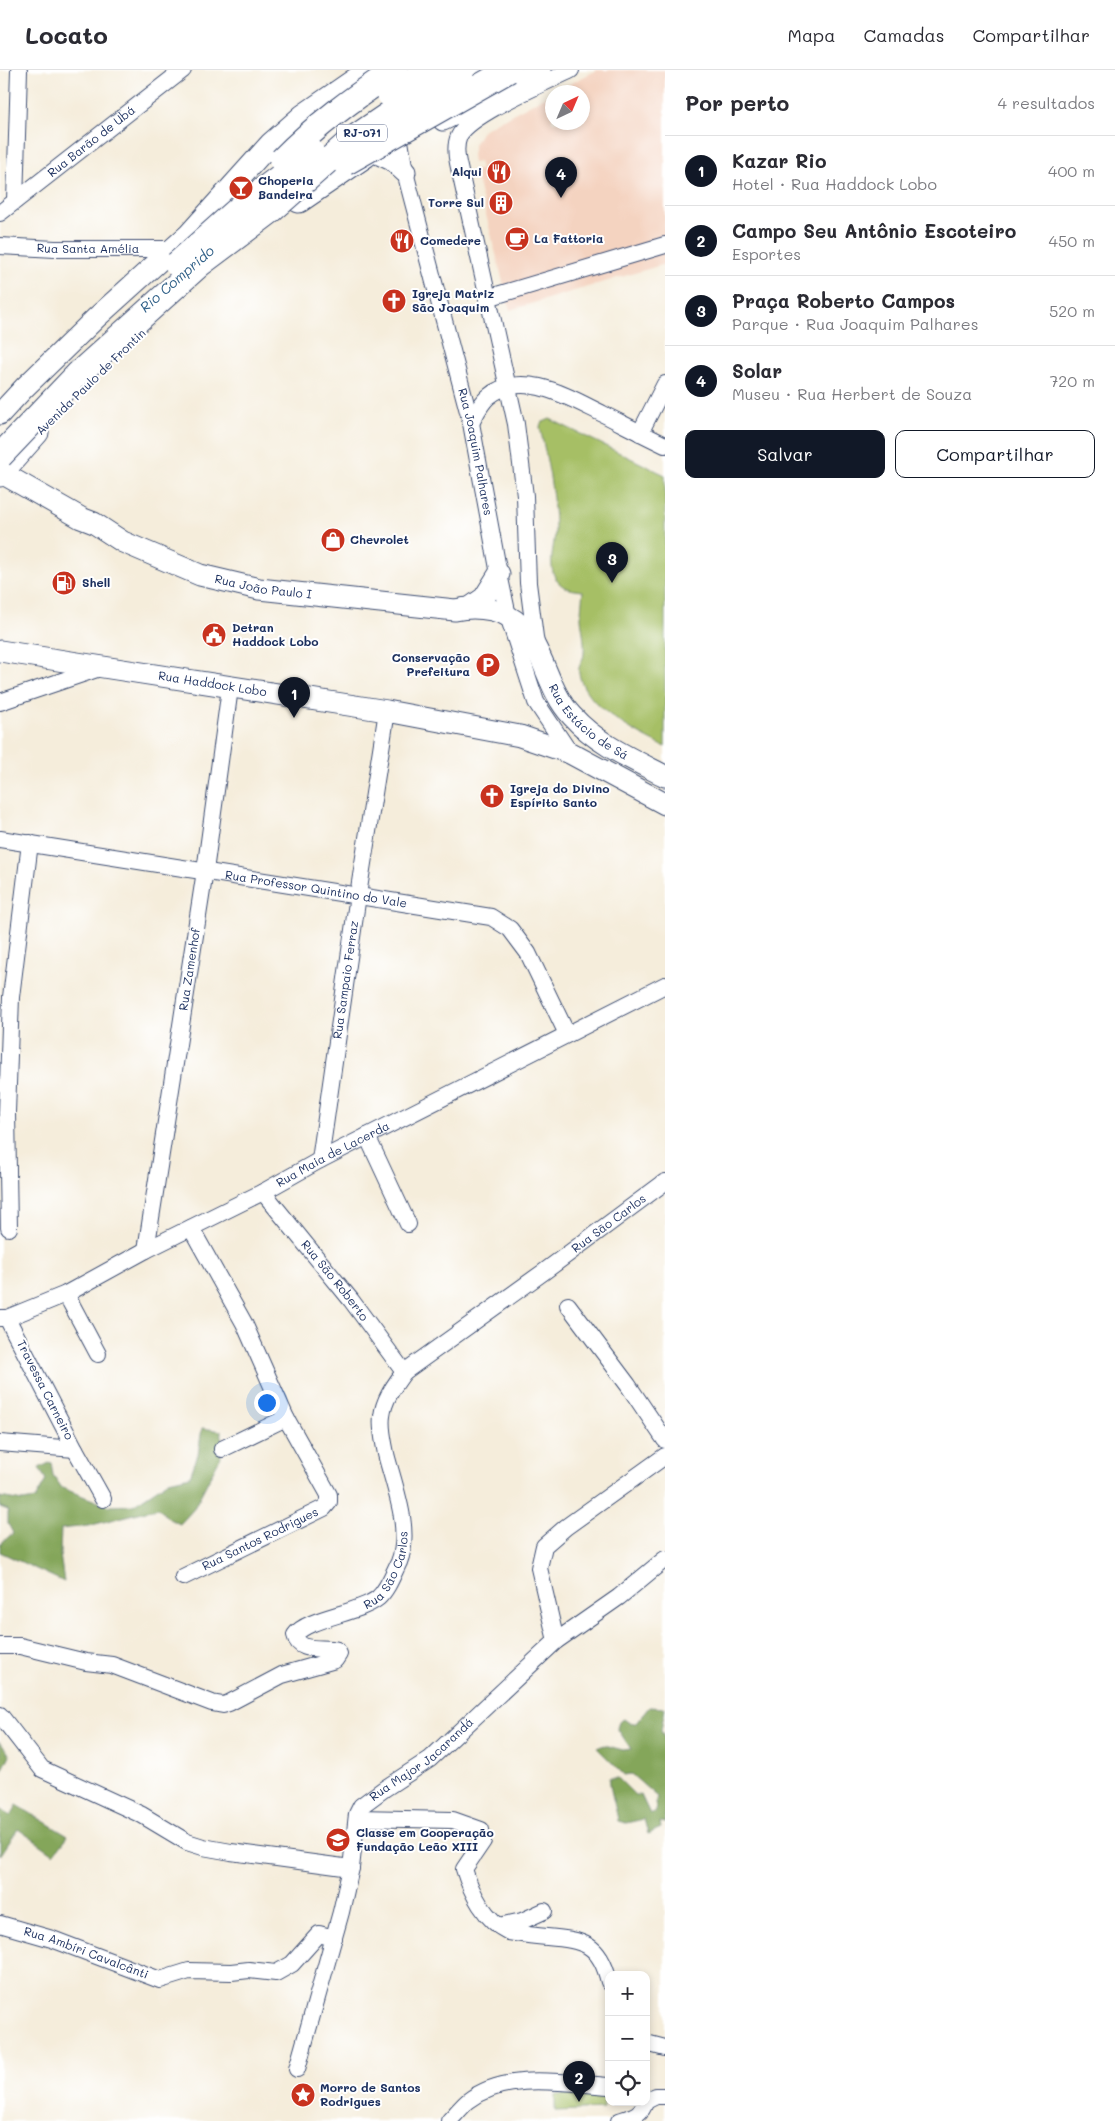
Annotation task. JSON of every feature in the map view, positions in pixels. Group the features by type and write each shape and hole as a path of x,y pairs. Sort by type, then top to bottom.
{"highway":[{"name":"RJ-071","path":"0,433 57,372 242,205 363,112 428,70"},
{"name":"RJ-071","path":"0,469 52,401 117,337 200,264 272,210 350,141 390,113 462,70"},
{"path":"297,193 492,70"},
{"path":"242,205 263,179 316,128 349,101 387,75"},
{"path":"272,210 353,158 516,86"}],"main road":[{"name":"Avenida Paulo de Frontin","path":"0,469 57,411 195,256 252,164 270,144 303,115 368,70"},
{"name":"Avenida Paulo de Frontin","path":"270,144 339,112 387,75 415,70"},
{"name":"Avenida Paulo de Frontin","path":"0,414 96,318 297,193 400,141 516,86"},
{"path":"377,153 392,160 404,172"},
{"path":"252,164 280,169 290,176 297,193"},
{"path":"24,388 57,411"},
{"name":"Rua João Paulo I","path":"0,469 81,518 94,523 123,542 200,575 259,589 455,610 471,607 508,616 523,626 536,646"},
{"path":"471,607 484,598 499,574"},
{"name":"Rua Estácio de Sá","path":"536,646 560,700 571,716 591,734 617,751 665,776"},
{"name":"Rua Haddock Lobo","path":"0,651 387,711 520,736 543,742 570,753"},
{"name":"Rua Estácio de Sá","path":"570,753 665,804"}],"street":[{"path":"15,201 19,70"},
{"name":"Rua Barão de Ubá","path":"0,213 182,70"},
{"name":"Avenida Paulo de Frontin","path":"516,86 571,70"},
{"path":"516,86 465,129 457,144 458,163 516,424 525,496 528,583 536,646"},
{"name":"Rua Joaquim Palhares","path":"400,141 404,172 471,423 508,616 536,702 570,753"},
{"path":"487,298 665,245"},
{"name":"Rua Santa Amélia","path":"0,246 195,256"},
{"path":"640,433 665,384"},
{"path":"471,423 483,402 489,396 508,387 532,386 553,390 665,445"},
{"path":"0,702 103,666"},
{"name":"Rua Zamenhof","path":"146,1250 205,872 230,688"},
{"name":"Rua Sampaio Ferraz","path":"320,1160 358,895 387,711"},
{"name":"Rua Professor Quintino do Vale","path":"0,839 490,916 510,929 528,953 567,1034"},
{"path":"8,1228 4,1113 11,997 30,843"},
{"name":"Rua Maia de Lacerda","path":"4,1318 66,1294 146,1250 262,1192 320,1160 665,985"},
{"path":"367,1136 408,1224"},
{"name":"Rua São Carlos","path":"0,1646 20,1646 86,1662 112,1665 212,1703 223,1705 236,1701 268,1681 282,1675 335,1660 339,1654 338,1650 304,1647 296,1641 295,1635 306,1625 352,1610 377,1598 386,1588 400,1560 404,1541 404,1525 383,1439 382,1417 389,1393 404,1372 665,1182"},
{"name":"Rua São Roberto","path":"262,1192 351,1300 404,1372"},
{"name":"Rua Santos Rodrigues","path":"183,1577 324,1508 328,1502 329,1495 286,1418 244,1323 191,1228"},
{"path":"66,1294 98,1354"},
{"path":"568,1305 628,1385 665,1440"},
{"name":"Travessa Carneiro","path":"4,1318 75,1450"},
{"path":"222,1449 286,1418"},
{"name":"Travessa Carneiro","path":"0,1443 75,1450"},
{"path":"75,1450 103,1499"},
{"path":"556,1641 539,1568 544,1546 566,1527 665,1456"},
{"name":"Rua Major Jacarandá","path":"297,2069 334,1938 351,1868 357,1818 361,1806 430,1759 556,1641 619,1597 665,1559"},
{"path":"0,1715 36,1762 49,1774 142,1815 187,1842 231,1852 351,1868"},
{"path":"357,1818 453,1820 481,1830 483,1841 464,1868 476,1902 499,1926 509,1932 574,1939 588,1945 603,1964 605,1971"},
{"path":"499,1926 522,1921 544,1911"},
{"name":"Rua Ambíri Cavalcânti","path":"0,1924 52,1939 160,1980 189,1971 232,1972 249,1970 276,1973 292,1964 319,1934 334,1938"},
{"path":"650,2044 665,2048"},
{"path":"449,2121 468,2101 485,2091 508,2084 533,2081 605,2086"},
{"path":"650,2100 656,2096 665,2096"},
{"path":"620,2121 638,2114 645,2106"}],"shaded area":[{"path":"597,70 665,70 665,264 510,310 475,171 481,169 479,162 473,163 474,144 482,131 488,127 545,97 545,130 590,130 590,85 568,85"}],"green space":[{"path":"550,419 665,475 665,747 614,718 591,698 583,686 579,668 584,653 581,618 583,591 561,585 556,579 552,568 555,530 554,504 540,427 541,423"},
{"path":"202,1428 222,1431 221,1456 193,1510 180,1524 169,1519 158,1508 88,1526 61,1529 60,1554 64,1582 0,1552 0,1544 13,1533 8,1524 8,1510 0,1507 0,1497 23,1501 35,1499 46,1480 39,1468 51,1462 53,1475 62,1488 109,1506 133,1505 169,1481 190,1476 198,1454"},
{"path":"649,1707 665,1708 661,1731 665,1739 665,1823 660,1822 661,1828 648,1834 644,1819 626,1823 618,1821 610,1778 618,1778 635,1795 641,1795 650,1814 655,1813 657,1797 631,1774 624,1775 597,1748 604,1745 623,1750 631,1749 617,1728 619,1722 624,1719 631,1724 636,1723"},
{"path":"0,1742 10,1755 0,1775"},
{"path":"17,1805 68,1836 54,1854 18,1829 0,1856 0,1809 11,1816"},
{"path":"603,2093 604,2109 555,2111 555,2095"}],"place":[{"name":"Alqui","path":"499,172"},
{"name":"Choperia Bandeira","path":"241,188"},
{"name":"Solar","path":"561,198"},
{"name":"Torre Sul","path":"501,203"},
{"name":"La Fattoria","path":"517,239"},
{"name":"Comedere","path":"402,241"},
{"name":"Igreja Matriz São Joaquim","path":"394,301"},
{"name":"Chevrolet","path":"333,540"},
{"name":"Shell","path":"64,583"},
{"name":"Praça Roberto Campos","path":"612,583"},
{"name":"Detran Haddock Lobo","path":"214,635"},
{"name":"Conservação Prefeitura","path":"488,665"},
{"name":"Kazar Rio","path":"294,718"},
{"name":"Igreja do Divino Espírito Santo","path":"492,796"},
{"name":"Classe em Cooperação Fundação Leão XIII","path":"338,1840"},
{"name":"Morro de Santos Rodrigues","path":"303,2095"},
{"name":"Campo Seu Antônio Escoteiro","path":"579,2102"}],"water label":[{"name":"Rio Comprido","path":"177,279"}]}
